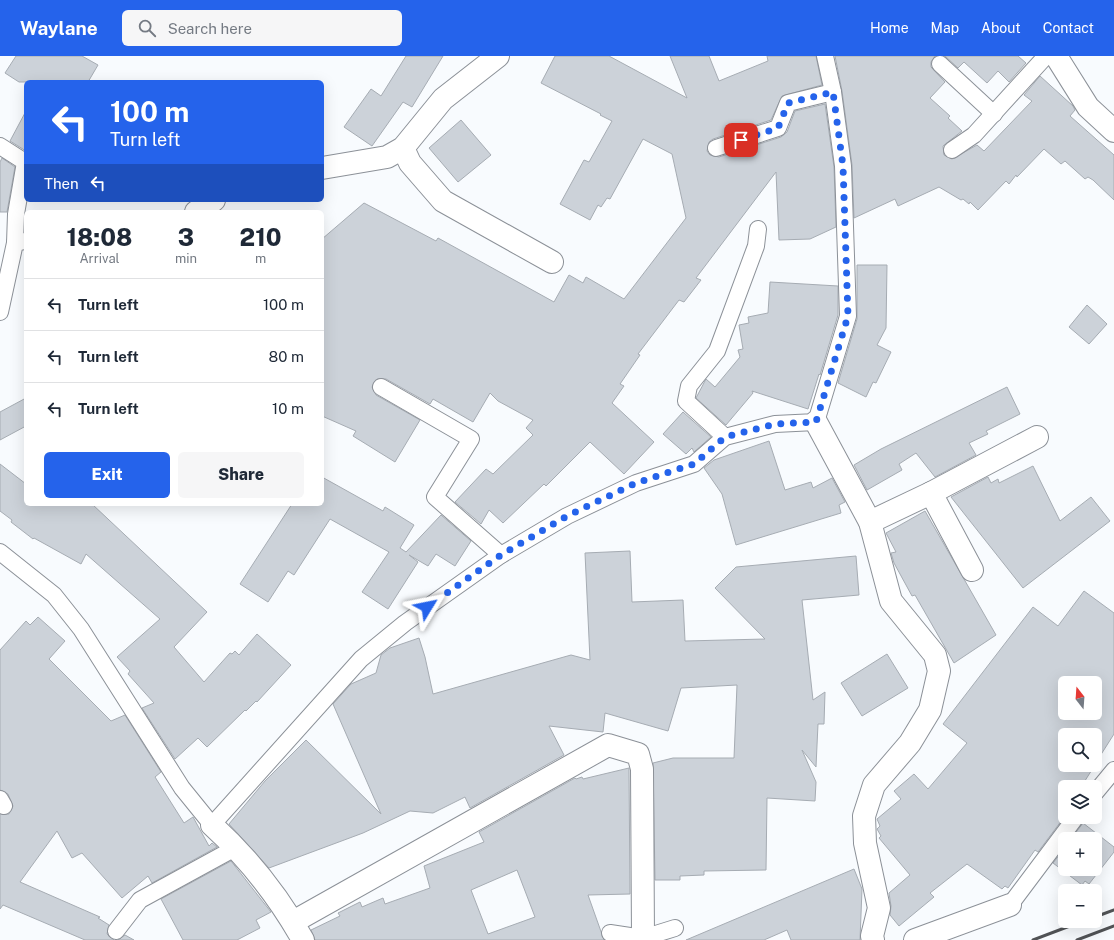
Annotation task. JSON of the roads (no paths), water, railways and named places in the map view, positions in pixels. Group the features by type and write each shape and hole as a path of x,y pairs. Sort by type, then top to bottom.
{"street":[{"path":"324,168 387,157 402,148 443,99 498,56"},
{"path":"1056,56 1088,107 1114,131"},
{"path":"402,148 410,163 443,201 552,262"},
{"path":"199,210 211,202"},
{"path":"816,422 870,522 891,601 935,655 939,671 930,710 910,743 874,785 864,816 865,843 879,908 872,936 873,940"},
{"path":"870,522 931,493 1037,437"},
{"path":"931,493 972,570"},
{"path":"212,824 237,847 298,931 608,745 638,754 642,769 642,938"},
{"path":"915,940 1010,905"}],"lane":[{"path":"4,559 54,595 82,629 182,788 212,824 361,659 405,623 501,555 567,516 636,483 694,464 725,437 775,424 816,422 848,316 843,166 833,92 825,56"},
{"path":"952,150 974,136 1046,56"},
{"path":"940,64 994,114"},
{"path":"716,148 778,128 788,103 833,92"},
{"path":"0,146 24,161"},
{"path":"0,312 21,242 16,214 24,172"},
{"path":"725,437 686,401 689,386 717,351 756,246 758,229"},
{"path":"381,387 472,439 434,497 501,555"},
{"path":"1102,785 1114,770"},
{"path":"1010,905 1071,824"},
{"path":"116,931 140,900 237,847"},
{"path":"610,932 642,938 675,928"}],"railway":[{"path":"1102,914 1114,910"},
{"path":"1077,940 1114,926"},
{"path":"1033,940 1065,928"}]}
